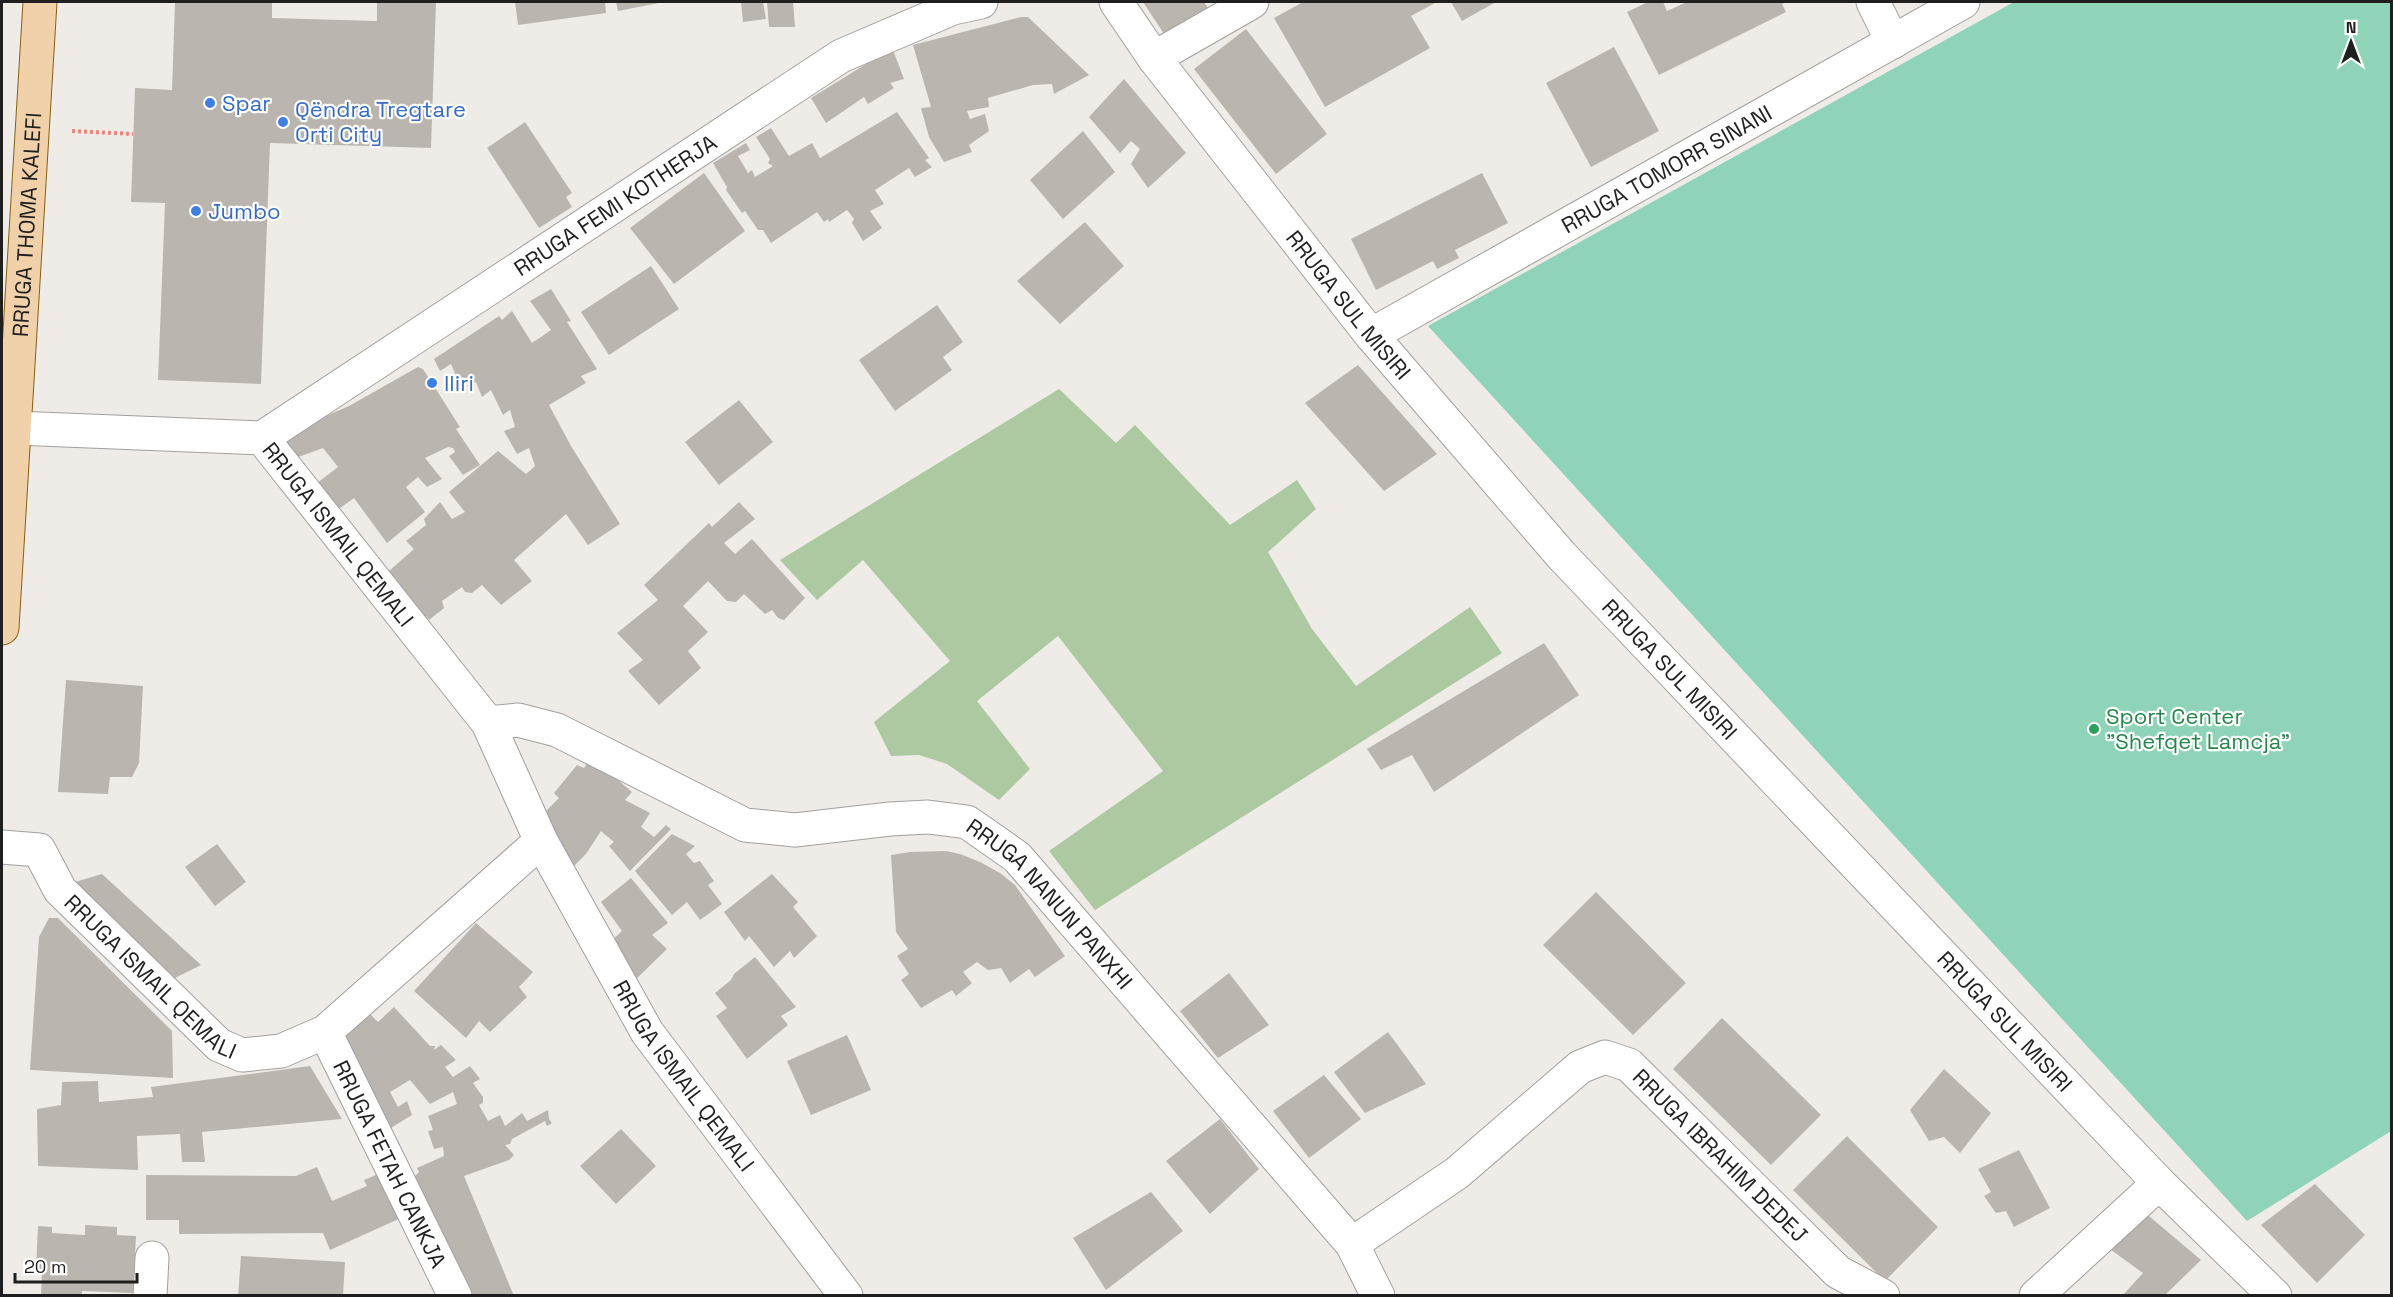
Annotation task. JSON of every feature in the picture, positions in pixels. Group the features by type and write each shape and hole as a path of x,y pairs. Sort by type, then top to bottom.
{"main road":[{"name":"RRUGA THOMA KALEFI","path":"2,628 40,2"}],"street":[{"name":"RRUGA FEMI KOTHERJA","path":"262,438 841,56 953,8 981,2"},
{"name":"RRUGA SUL MISIRI","path":"1116,2 1154,58 1371,335 1562,556 2159,1183 2275,1296"},
{"path":"1154,58 1252,2"},
{"path":"1873,2 1893,42"},
{"name":"RRUGA TOMORR SINANI","path":"1371,335 1963,2"},
{"name":"RRUGA ISMAIL QEMALI","path":"15,428 262,438 488,723 541,841 647,1032 846,1296"},
{"name":"RRUGA NANUN PANXHI","path":"488,723 518,720 557,730 745,825 795,830 928,817 967,822 1017,857 1352,1244 1378,1296"},
{"name":"RRUGA ISMAIL QEMALI","path":"2,847 39,850 60,890 219,1045 242,1055 281,1051 325,1032 541,841"},
{"name":"RRUGA FETAH CANKJA","path":"325,1032 455,1296"},
{"name":"RRUGA IBRAHIM DEDEJ","path":"1352,1244 1457,1173 1580,1067 1605,1057 1629,1065 1838,1272 1883,1296"},
{"path":"2036,1296 2159,1183"},
{"path":"150,1296 152,1258"}],"path":[{"path":"72,131 134,134"}],"green space":[{"name":"Sport Center \"Shefqet Lamcja\"","path":"2014,2 2391,2 2391,1131 2247,1221 1428,326"},
{"path":"1059,389 1116,443 1135,425 1230,525 1297,480 1316,509 1268,552 1312,629 1356,686 1470,607 1502,653 1095,910 1049,851 1163,771 1058,636 977,701 1030,769 999,800 947,764 919,755 891,756 874,722 950,661 863,560 817,600 780,560"}],"building":[{"name":"Qëndra Tregtare Orti City","path":"175,2 272,2 272,18 377,21 377,2 436,2 431,148 270,143 261,384 158,380 165,203 131,202 135,88 172,90"},
{"path":"515,2 605,2 606,13 518,25"},
{"path":"616,2 659,2 659,3 618,11"},
{"path":"741,2 763,2 766,19 743,22"},
{"path":"767,2 793,2 795,27 769,27"},
{"path":"1143,2 1204,2 1210,11 1168,40"},
{"path":"1303,2 1437,2 1411,16 1430,48 1325,107 1274,18"},
{"path":"1451,2 1496,2 1462,21"},
{"path":"1648,2 1663,2 1667,11 1687,2 1786,2 1782,4 1786,12 1659,75 1627,12"},
{"path":"1028,17 1089,75 1054,94 1052,84 1033,85 988,98 989,107 967,111 970,119 985,114 989,131 969,145 972,152 944,162 929,137 921,108 931,107 913,45"},
{"path":"1246,29 1327,134 1276,174 1194,69"},
{"path":"1614,47 1659,131 1591,167 1546,83"},
{"path":"893,50 904,79 890,83 894,88 868,104 864,97 826,123 811,98 879,56"},
{"path":"1124,79 1186,153 1148,188 1131,164 1140,149 1131,141 1120,153 1089,117"},
{"path":"897,112 929,158 925,160 932,167 915,177 909,168 875,190 884,204 870,211 882,228 863,241 852,223 854,219 847,210 829,222 828,219 824,222 817,212 771,243 763,230 758,230 745,211 742,213 726,190 727,187 713,163 746,143 750,150 738,156 748,173 752,170 755,177 773,166 768,163 770,159 756,137 771,128 789,156 812,143 820,158"},
{"path":"525,122 572,193 566,197 572,207 539,228 487,148"},
{"path":"1083,131 1115,172 1063,219 1030,180"},
{"path":"704,173 745,231 674,284 630,228"},
{"path":"1482,173 1508,223 1455,250 1459,258 1437,269 1433,261 1376,290 1351,239"},
{"path":"1085,222 1124,266 1060,324 1017,281"},
{"path":"651,266 679,309 609,355 581,312"},
{"path":"551,289 571,321 567,322 597,369 581,376 586,383 549,405 571,446 620,524 588,545 566,514 514,560 532,581 501,605 482,585 472,593 465,592 462,587 442,601 444,608 429,620 426,616 418,622 389,571 414,549 406,541 426,525 424,519 440,502 452,519 465,512 449,492 498,451 526,474 535,466 529,448 517,454 504,431 515,427 510,410 503,415 491,390 482,397 476,382 470,386 466,379 464,384 461,376 457,378 451,364 440,371 434,359 499,316 502,320 512,311 532,343 551,330 530,301"},
{"path":"937,305 963,342 943,357 952,370 895,411 859,360"},
{"path":"1358,365 1437,454 1384,491 1305,403"},
{"path":"418,367 423,369 460,427 456,429 480,465 463,475 449,456 455,452 453,448 448,447 425,458 442,479 427,487 418,477 406,487 425,512 387,543 354,498 332,514 312,487 338,467 323,448 290,460 280,436 349,406"},
{"path":"739,400 773,442 719,485 685,442"},
{"path":"739,502 755,519 724,543 735,554 752,539 805,598 784,620 778,618 772,610 765,614 744,594 736,602 727,601 708,581 683,606 708,632 688,651 701,668 659,705 628,671 643,660 617,633 658,600 644,585 709,523 712,527"},
{"path":"1544,643 1579,695 1434,792 1412,755 1381,770 1367,749"},
{"path":"66,680 143,686 139,763 132,777 110,777 108,794 58,792"},
{"path":"594,760 632,792 625,800 650,813 641,827 654,837 666,825 671,829 630,871 609,846 614,842 601,831 586,854 567,873 538,819 559,798 554,793 577,765 584,768 588,762"},
{"path":"672,834 695,846 686,854 694,863 700,861 714,881 708,885 722,904 700,920 687,902 672,915 635,871"},
{"path":"217,844 246,882 215,906 185,867"},
{"path":"946,851 980,862 1015,885 1065,956 1035,977 1029,969 1010,983 1001,968 988,970 977,962 963,972 972,983 956,996 952,990 921,1008 901,980 909,974 897,956 908,949 896,932 891,855"},
{"path":"102,874 201,965 175,978 75,882"},
{"path":"772,874 798,902 793,907 817,936 794,958 790,951 774,967 749,936 745,941 724,912"},
{"path":"631,878 668,923 652,935 667,949 633,982 605,947 622,931 601,902"},
{"path":"1596,892 1686,983 1633,1035 1543,945"},
{"path":"49,918 58,918 172,1031 173,1078 30,1070 39,937"},
{"path":"476,923 533,972 519,987 527,997 490,1032 479,1021 466,1038 414,991"},
{"path":"755,957 796,1007 781,1016 788,1025 747,1059 716,1016 727,1008 715,993"},
{"path":"1229,973 1269,1025 1218,1058 1180,1011"},
{"path":"362,1006 378,1022 394,1007 430,1046 435,1046 434,1050 441,1045 456,1060 445,1067 453,1077 470,1066 480,1079 473,1083 483,1097 483,1103 479,1105 488,1121 500,1115 505,1126 522,1113 527,1121 548,1110 552,1123 547,1126 545,1121 505,1145 514,1155 509,1160 464,1176 514,1296 460,1296 405,1186 419,1172 417,1168 444,1156 443,1147 434,1149 428,1131 433,1130 428,1116 457,1104 453,1092 430,1104 410,1080 390,1092 398,1107 407,1101 412,1115 381,1134 331,1033"},
{"path":"1722,1018 1821,1115 1771,1165 1673,1069"},
{"path":"1388,1032 1426,1084 1365,1113 1334,1072"},
{"path":"847,1035 871,1090 811,1115 787,1061"},
{"path":"310,1066 342,1119 202,1132 205,1162 182,1162 180,1134 137,1136 138,1170 38,1166 37,1109 61,1105 62,1082 98,1081 99,1102 153,1097 151,1087"},
{"path":"1944,1069 1991,1113 1960,1153 1944,1137 1929,1141 1910,1110"},
{"path":"1324,1075 1361,1119 1309,1158 1273,1111"},
{"path":"1220,1119 1259,1169 1210,1214 1166,1161"},
{"path":"621,1129 656,1166 616,1204 580,1166"},
{"path":"1847,1136 1938,1227 1885,1281 1793,1190"},
{"path":"2019,1150 2050,1208 2014,1227 2006,1211 1996,1213 1984,1196 1991,1192 1978,1169"},
{"path":"317,1167 332,1201 367,1186 364,1180 383,1172 403,1217 330,1250 323,1233 179,1234 179,1220 146,1220 146,1175 296,1176"},
{"path":"2315,1184 2365,1235 2317,1283 2261,1225"},
{"path":"1151,1192 1183,1231 1106,1290 1073,1238"},
{"path":"2143,1211 2201,1260 2164,1296 2122,1296 2143,1273 2107,1247"},
{"path":"85,1225 117,1227 117,1235 136,1236 133,1293 82,1291 82,1296 41,1296 42,1269 36,1269 38,1226 52,1227 52,1233 85,1235"},
{"path":"241,1256 345,1262 343,1296 238,1296"}],"place":[{"name":"Spar","path":"210,103"},
{"name":"Qëndra Tregtare Orti City","path":"283,122"},
{"name":"Jumbo","path":"196,211"},
{"name":"Iliri","path":"432,383"},
{"name":"Sport Center \"Shefqet Lamcja\"","path":"2094,729"}]}
